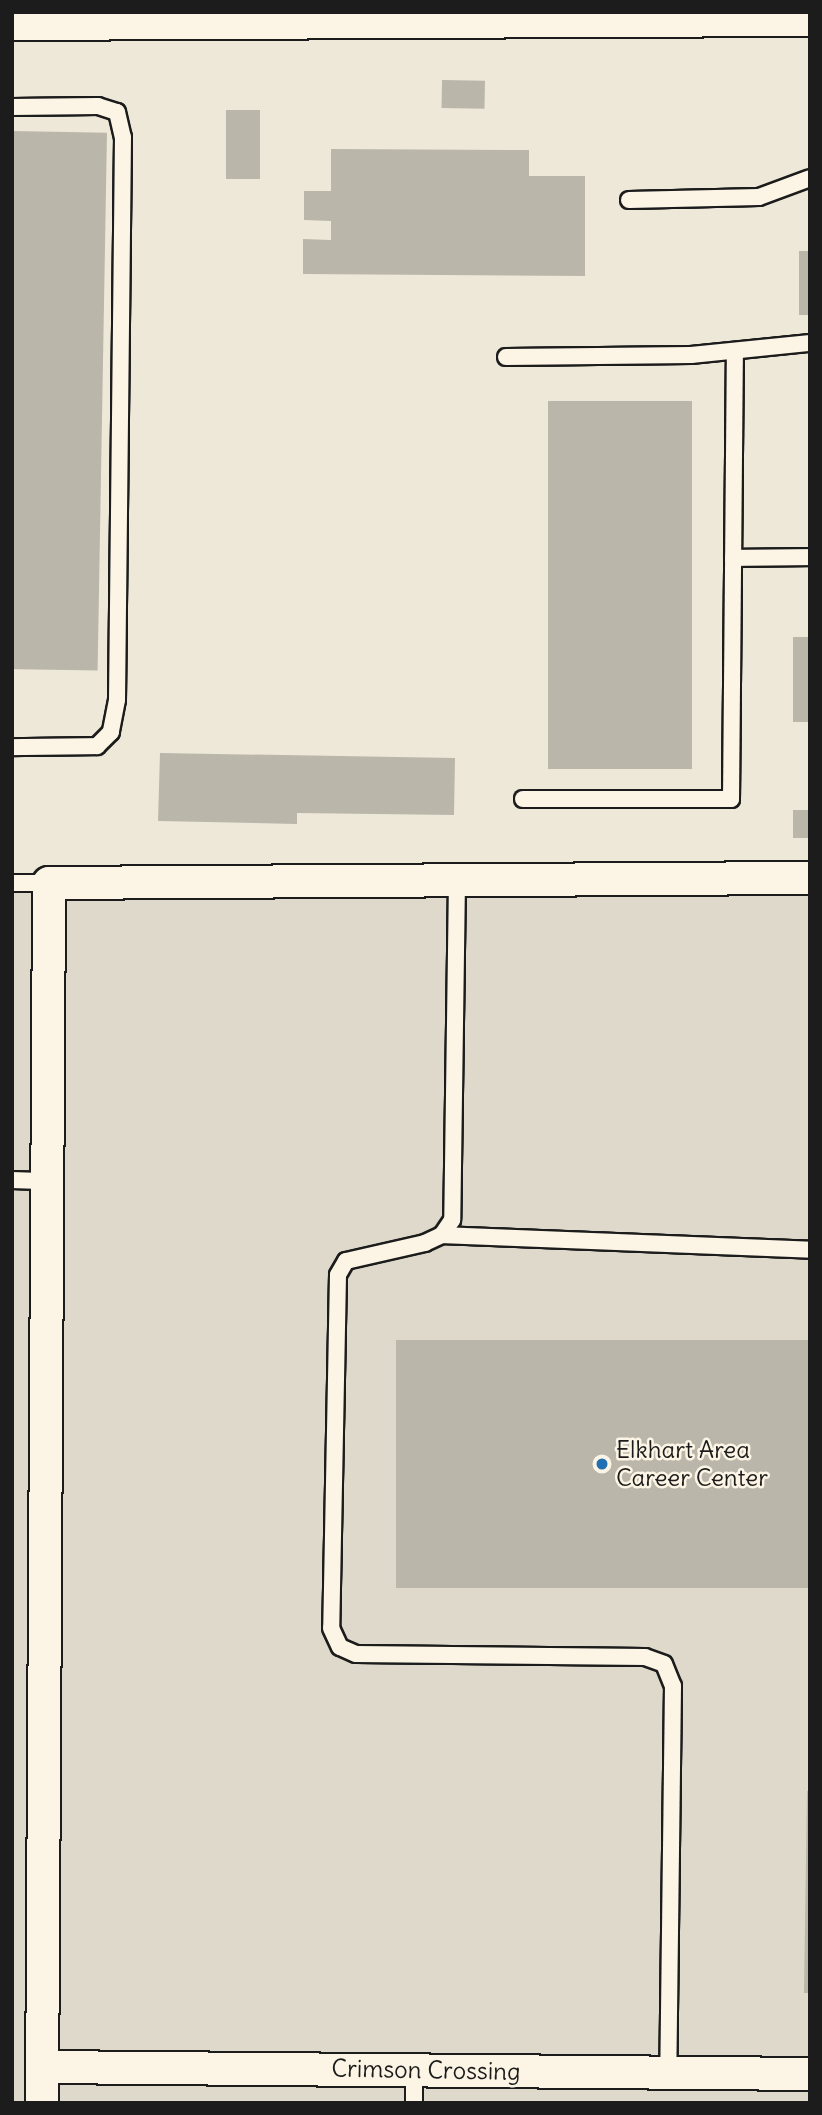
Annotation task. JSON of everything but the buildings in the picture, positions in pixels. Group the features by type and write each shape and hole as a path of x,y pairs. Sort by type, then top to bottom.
{"street":[{"path":"12,24 46,18 640,15 810,20"},
{"path":"41,2103 49,883 810,878"},
{"name":"Crimson Crossing","path":"42,2067 810,2074"}],"lane":[{"path":"12,107 98,106 117,113 122,151 115,710 111,732 97,746 12,747"},
{"path":"629,200 759,197 810,178"},
{"path":"506,358 735,351 810,343"},
{"path":"523,799 731,799 735,351"},
{"path":"733,558 810,557"},
{"path":"442,1235 452,1220 454,1189 457,880"},
{"path":"12,883 49,883"},
{"path":"12,1180 47,1181"},
{"path":"668,2073 673,1686 664,1664 645,1657 356,1654 340,1647 331,1628 338,1275 346,1261 442,1235 810,1250"},
{"path":"414,2070 414,2103"}],"shaded area":[{"path":"12,893 810,893 810,2103 12,2103"}],"place":[{"name":"Elkhart Area Career Center","path":"602,1464"}]}
